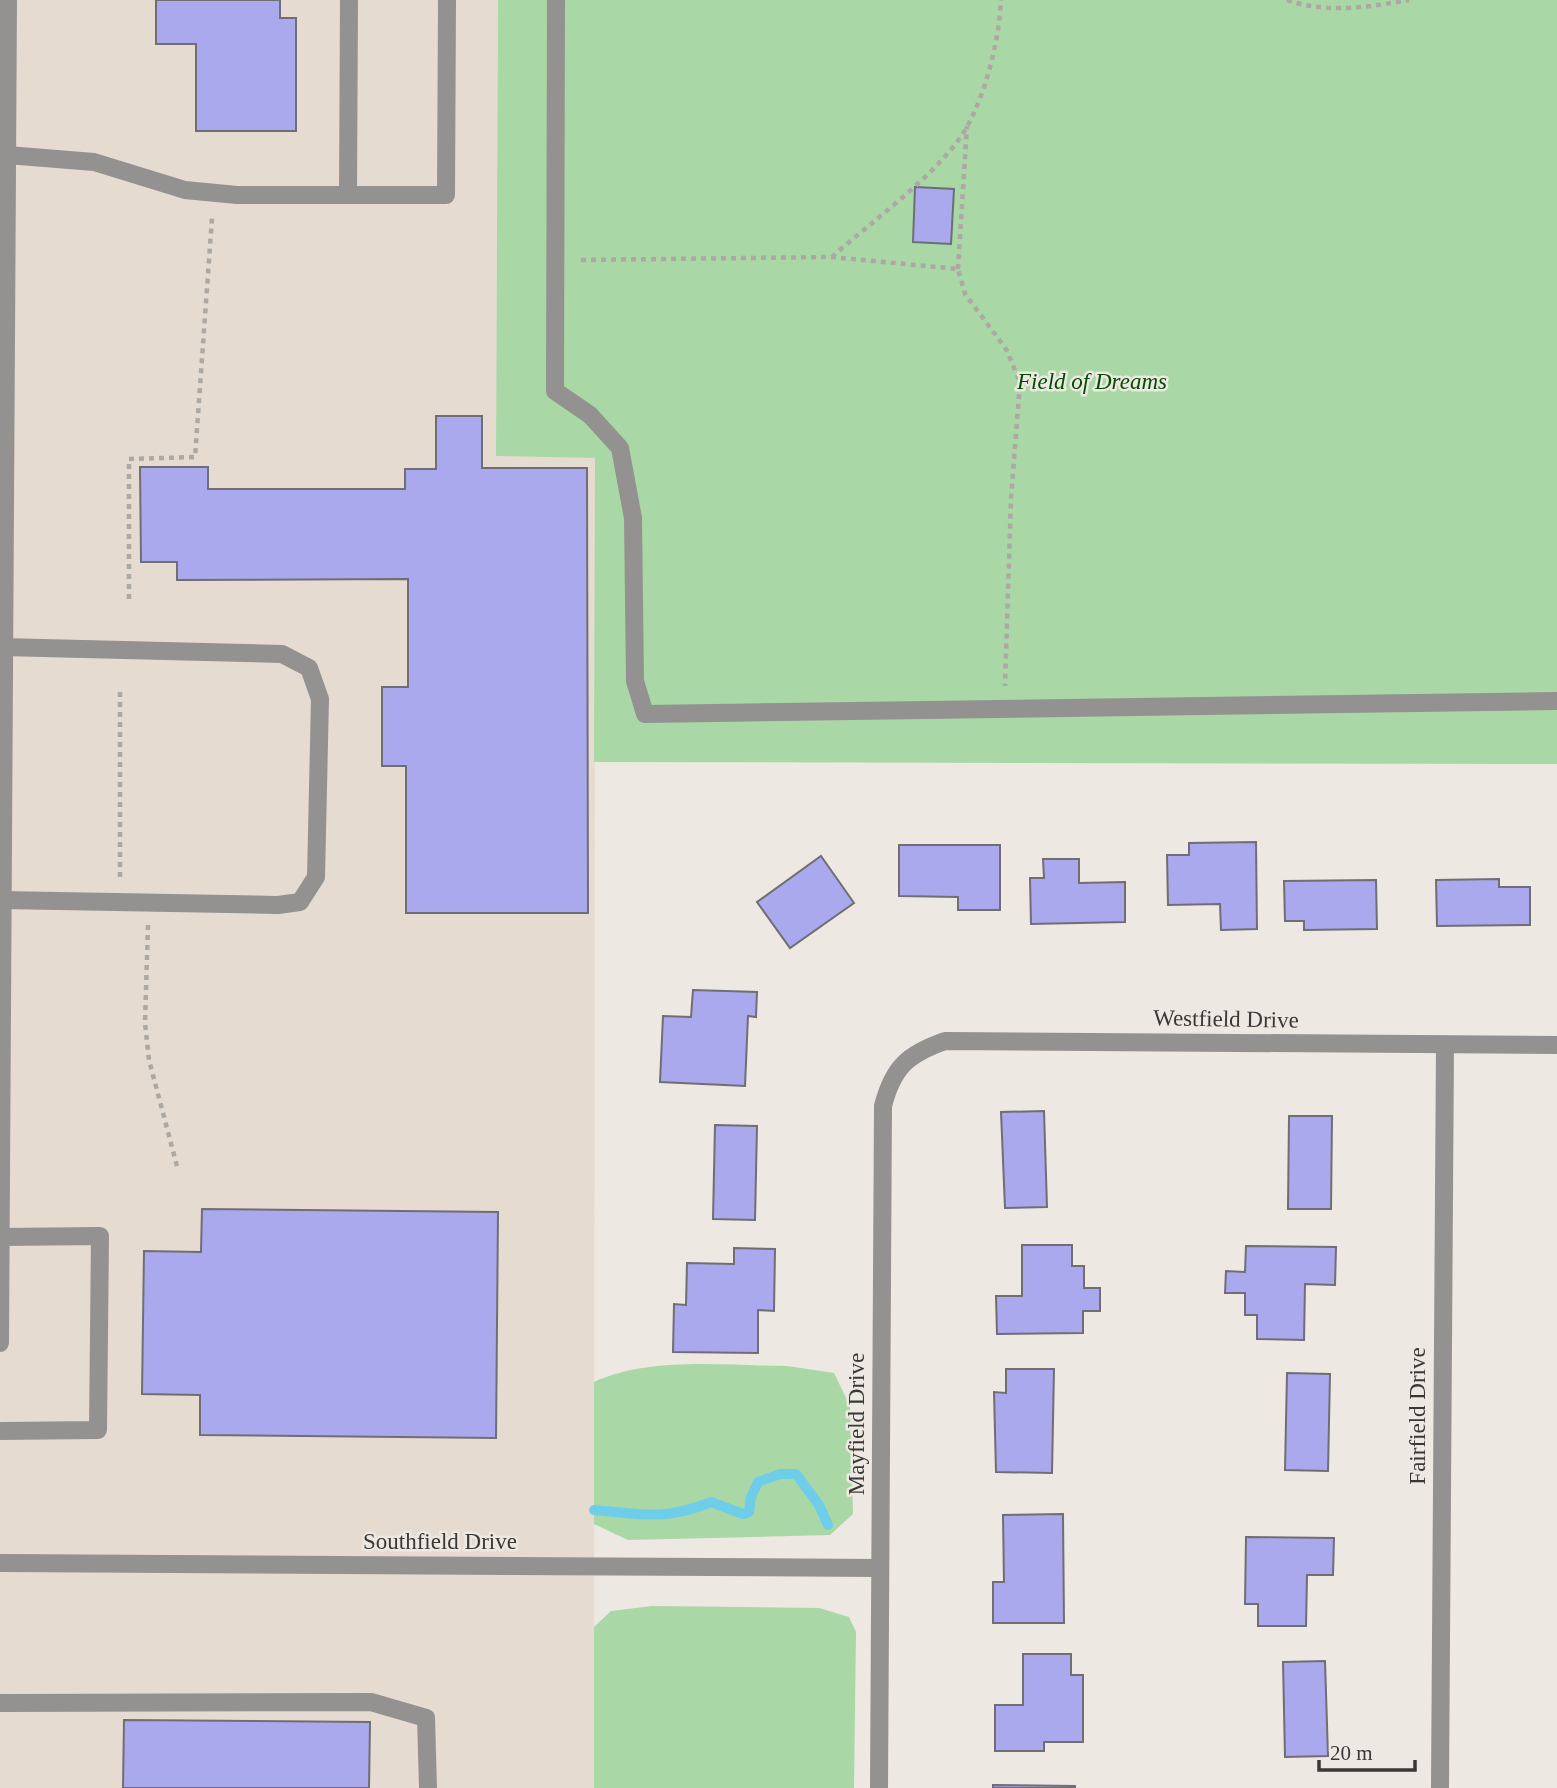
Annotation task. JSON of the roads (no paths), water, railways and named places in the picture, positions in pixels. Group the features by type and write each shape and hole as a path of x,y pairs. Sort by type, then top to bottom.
{"street":[{"path":"0,1343 1,549 8,0"},
{"path":"348,195 349,0"},
{"path":"7,155 94,162 185,190 446,195 447,0"},
{"path":"556,0 555,391 590,415 620,448 633,518 635,681 645,714 1557,701"},
{"path":"1,900 278,905 300,902 316,877 320,699 309,668 282,654 2,647"},
{"name":"Westfield Drive","path":"901,1065 920,1050 946,1041 1557,1045"},
{"name":"Fairfield Drive","path":"1440,1788 1445,1045"},
{"name":"Mayfield Drive","path":"879,1788 883,1106 888,1085 901,1065"},
{"path":"0,1237 100,1236 98,1430 0,1431"},
{"name":"Southfield Drive","path":"0,1563 880,1568"},
{"path":"0,1703 370,1702 426,1718 428,1788"}],"waterway":[{"path":"594,1510 653,1515 680,1512 711,1502 743,1514 749,1512 751,1497 758,1482 780,1474 796,1474 819,1505 828,1525"}],"park label":[{"name":"Field of Dreams","path":"1092,381"}]}
